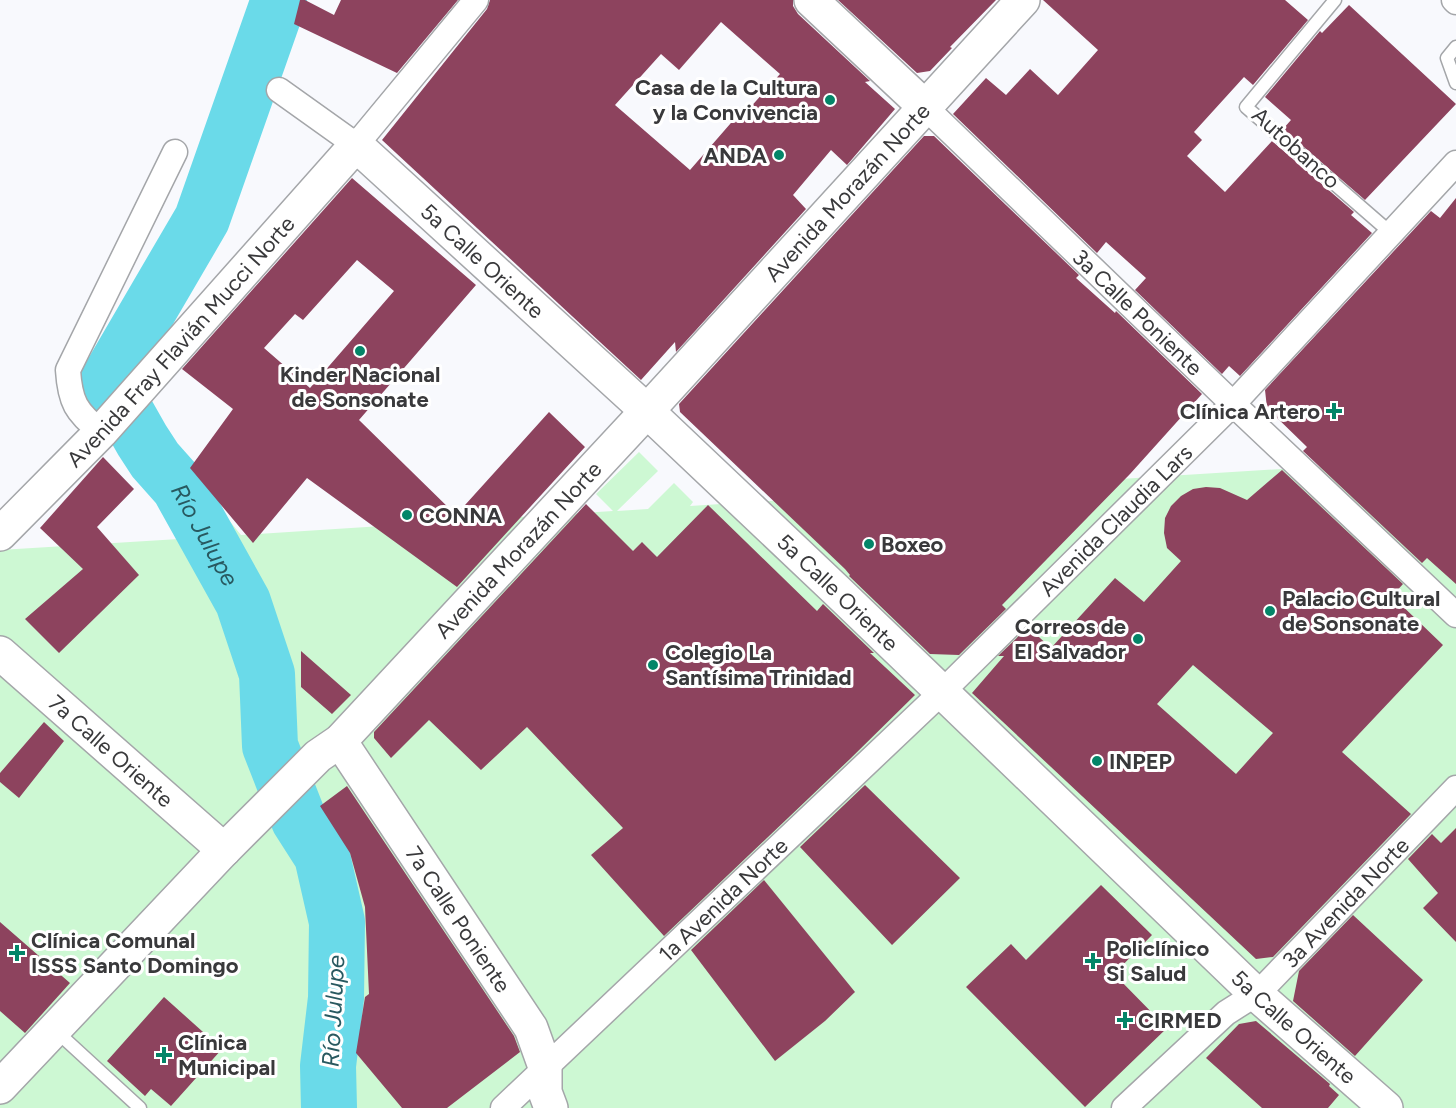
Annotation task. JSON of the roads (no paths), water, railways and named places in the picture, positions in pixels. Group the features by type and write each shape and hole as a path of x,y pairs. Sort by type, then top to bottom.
{"main road":[{"path":"811,0 924,106"},
{"name":"Avenida Morazán Norte","path":"0,1087 232,842 329,748 646,411 1023,0"},
{"name":"Avenida Fray Flavián Mucci Norte","path":"0,534 97,436 356,145"},
{"name":"5a Calle Oriente","path":"356,145 646,411 943,691 1256,994 1386,1108"},
{"name":"7a Calle Oriente","path":"0,653 232,842"},
{"name":"7a Calle Poniente","path":"329,748 531,1028 545,1067 545,1092 551,1108"}],"street":[{"path":"356,145 476,0"},
{"name":"5a Calle Oriente","path":"279,90 356,145"},
{"name":"3a Calle Poniente","path":"924,106 1456,615"},
{"path":"97,436 74,404 69,391 68,370 175,152"},
{"name":"Avenida Claudia Lars","path":"943,691 1233,404 1456,163"},
{"name":"1a Avenida Norte","path":"503,1108 943,691"},
{"name":"3a Avenida Norte","path":"1124,1108 1226,1013 1256,994 1456,788"}],"lane":[{"name":"Autobanco","path":"1335,0 1246,107 1392,234"},
{"path":"1456,47 1447,58 1456,83"},
{"path":"54,1029 140,1108"}],"waterway":[{"name":"Río Julupe","path":"279,0 202,219 108,380 155,460 179,487 243,602 267,674 270,746 299,820 322,856 337,922 336,998 328,1066 329,1108"}],"place":[{"name":"Casa de la Cultura y la Convivencia","path":"830,100"},
{"name":"ANDA","path":"779,155"},
{"name":"Kinder Nacional de Sonsonate","path":"360,351"},
{"name":"Clínica Artero","path":"1334,411"},
{"name":"CONNA","path":"407,515"},
{"name":"Boxeo","path":"869,544"},
{"name":"Palacio Cultural de Sonsonate","path":"1270,611"},
{"name":"Correos de El Salvador","path":"1138,639"},
{"name":"Colegio La Santísima Trinidad","path":"653,665"},
{"name":"INPEP","path":"1097,761"},
{"name":"Clínica Comunal ISSS Santo Domingo","path":"17,953"},
{"name":"Policlínico Si Salud","path":"1093,961"},
{"name":"CIRMED","path":"1125,1020"},
{"name":"Clínica Municipal","path":"164,1055"}]}
